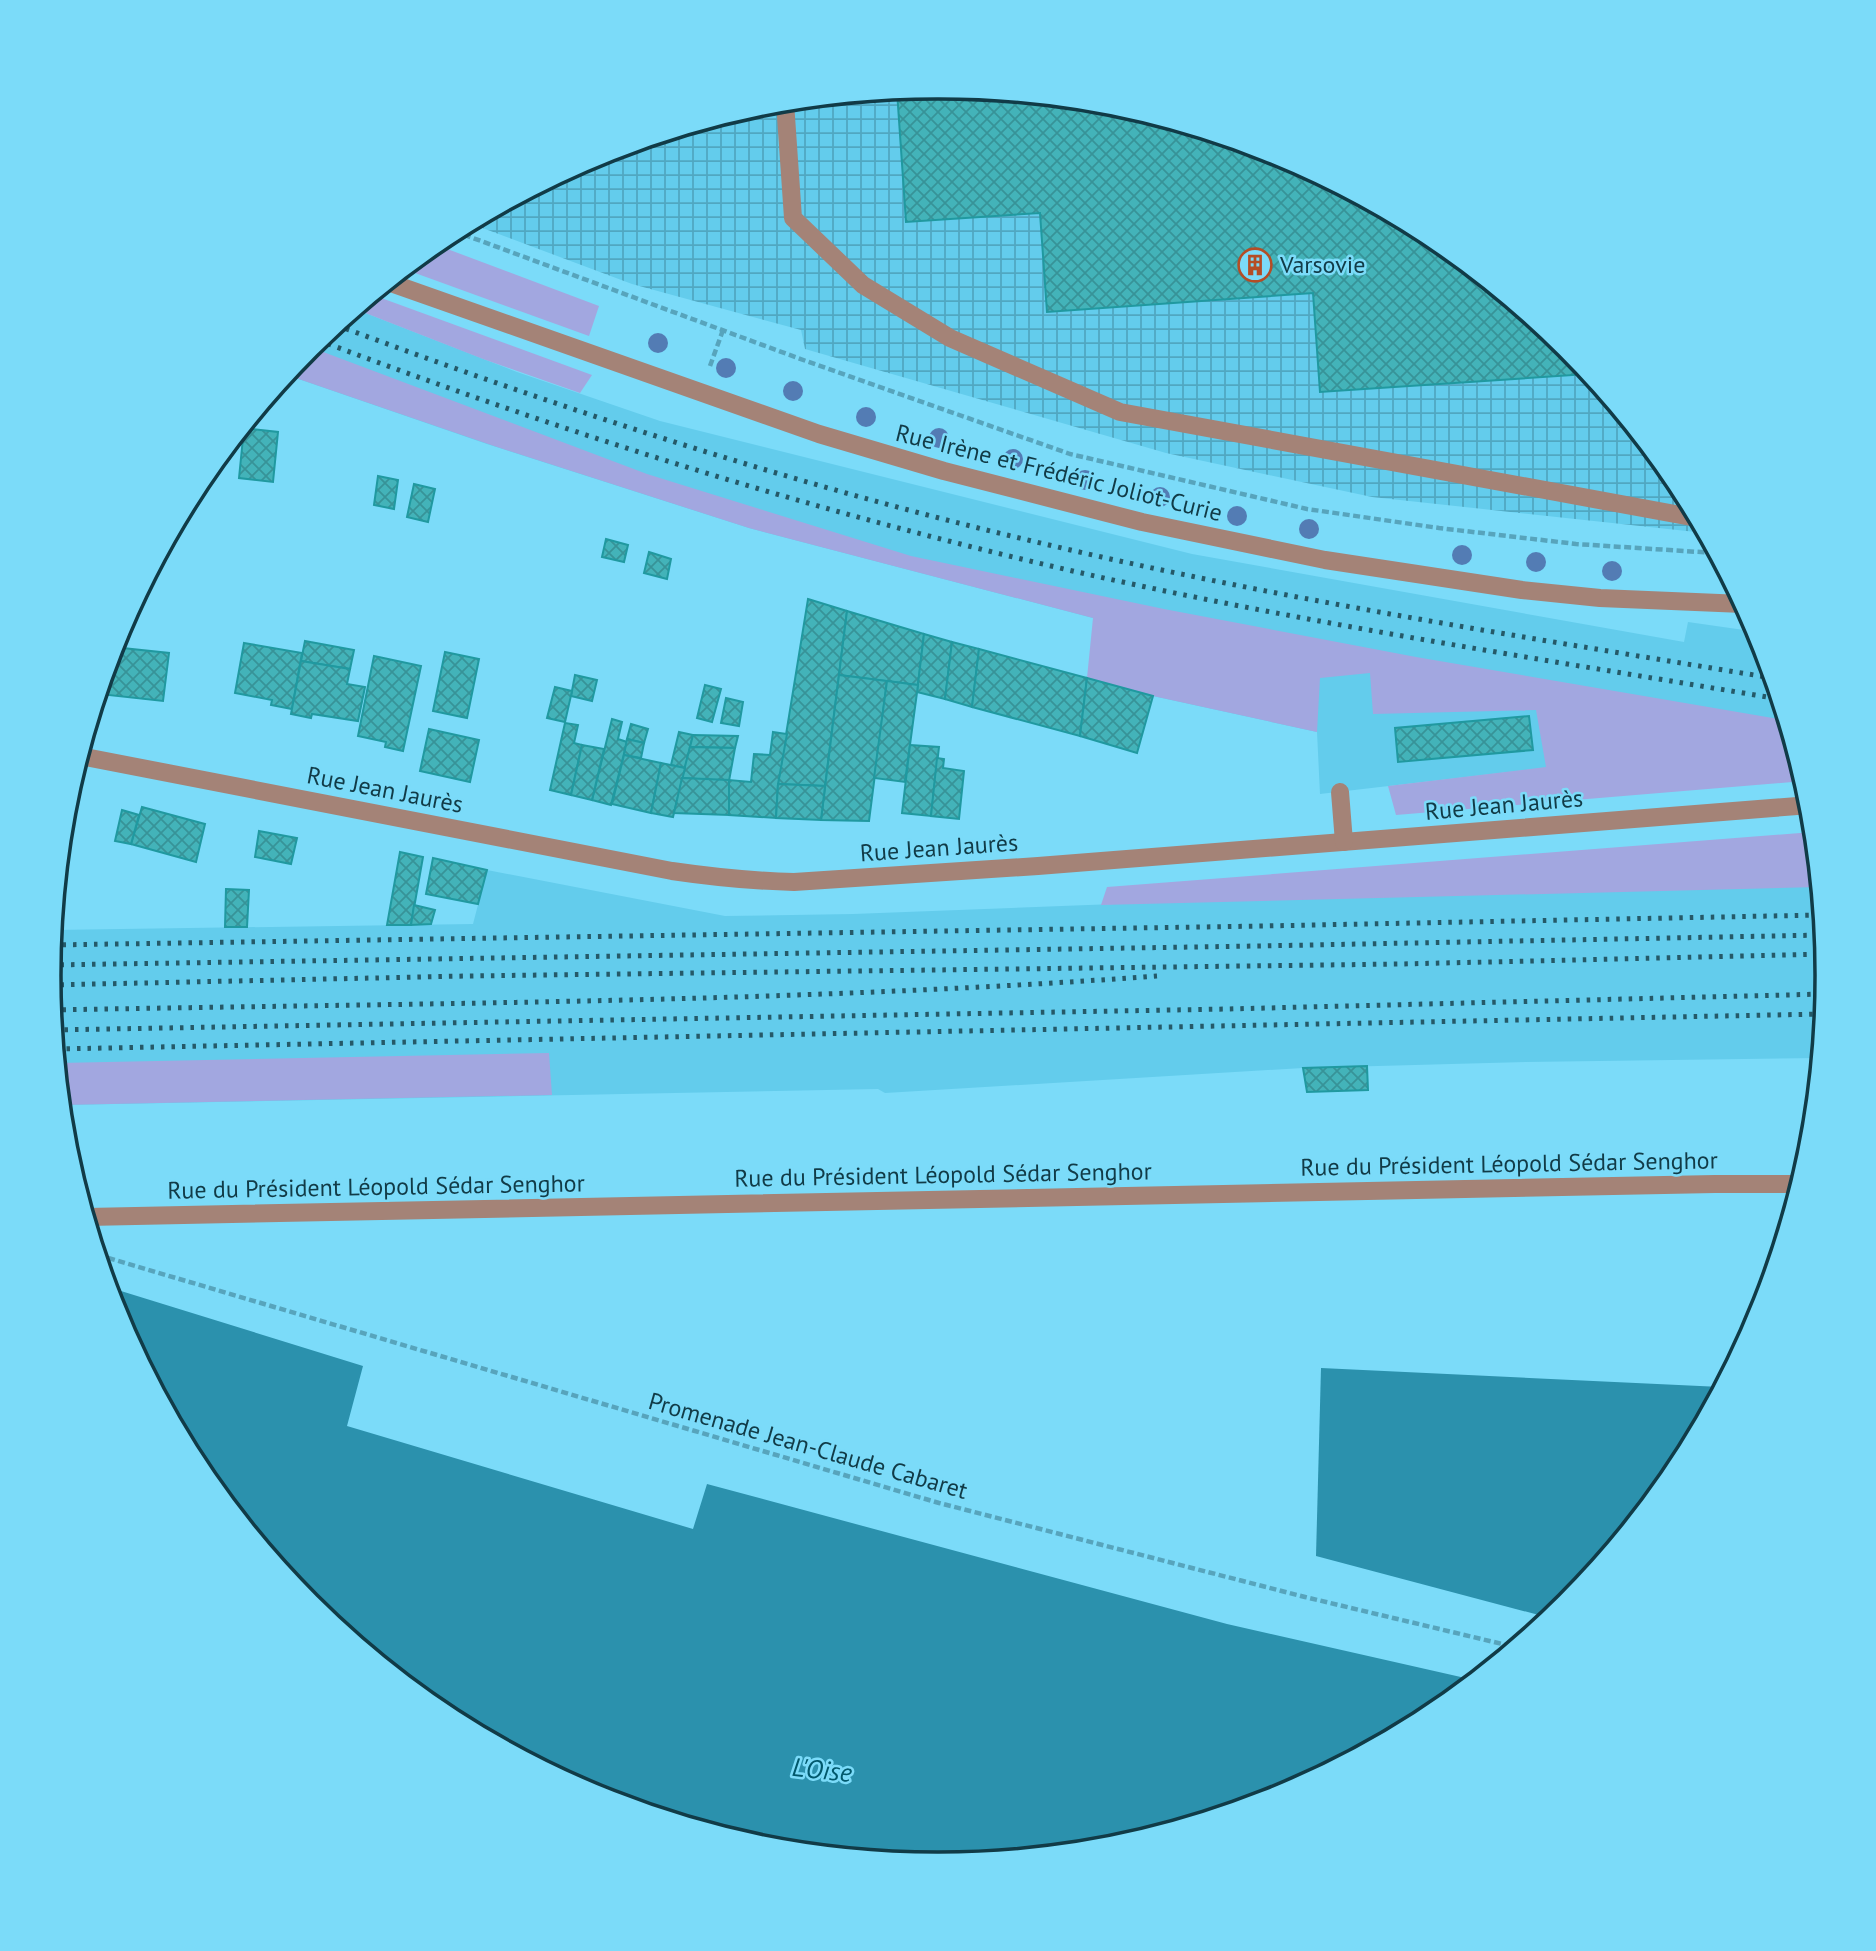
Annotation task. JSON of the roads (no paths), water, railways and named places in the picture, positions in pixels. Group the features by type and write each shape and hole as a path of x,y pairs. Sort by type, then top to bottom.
{"street":[{"path":"786,113 793,218 863,285 950,338 1120,412 1684,516"},
{"name":"Rue Irène et Frédéric Joliot-Curie","path":"397,285 819,435 944,471 1142,522 1285,552 1522,590 1634,600 1731,604"},
{"name":"Rue Jean Jaurès","path":"89,758 632,863 738,880 813,881 1798,806"},
{"path":"1340,792 1344,842"},
{"name":"Rue du Président Léopold Sédar Senghor","path":"96,1217 1789,1184"}],"water":[{"name":"L'Oise","path":"121,1291 363,1366 347,1426 693,1529 707,1484 1227,1624 1463,1677 1376,1735 1274,1786 1165,1822 1052,1845 938,1852 824,1845 711,1822 656,1806 602,1786 500,1735 404,1671 360,1635 318,1595 279,1554 209,1463 152,1363"},
{"path":"1321,1368 1712,1387 1667,1463 1634,1509 1597,1554 1537,1615 1316,1556"}],"railway":[{"path":"347,329 508,387 681,444 855,496 1032,541 1308,599 1761,676"},
{"path":"330,344 507,408 698,471 988,551 1258,610 1769,697"},
{"path":"62,945 1813,915"},
{"path":"61,965 1814,935"},
{"path":"61,985 466,976 1402,964 1814,954"},
{"path":"62,1010 743,997 1157,976"},
{"path":"63,1030 1227,1009 1814,994"},
{"path":"65,1049 1814,1014"}],"place":[{"name":"Varsovie","path":"1255,265"}]}
